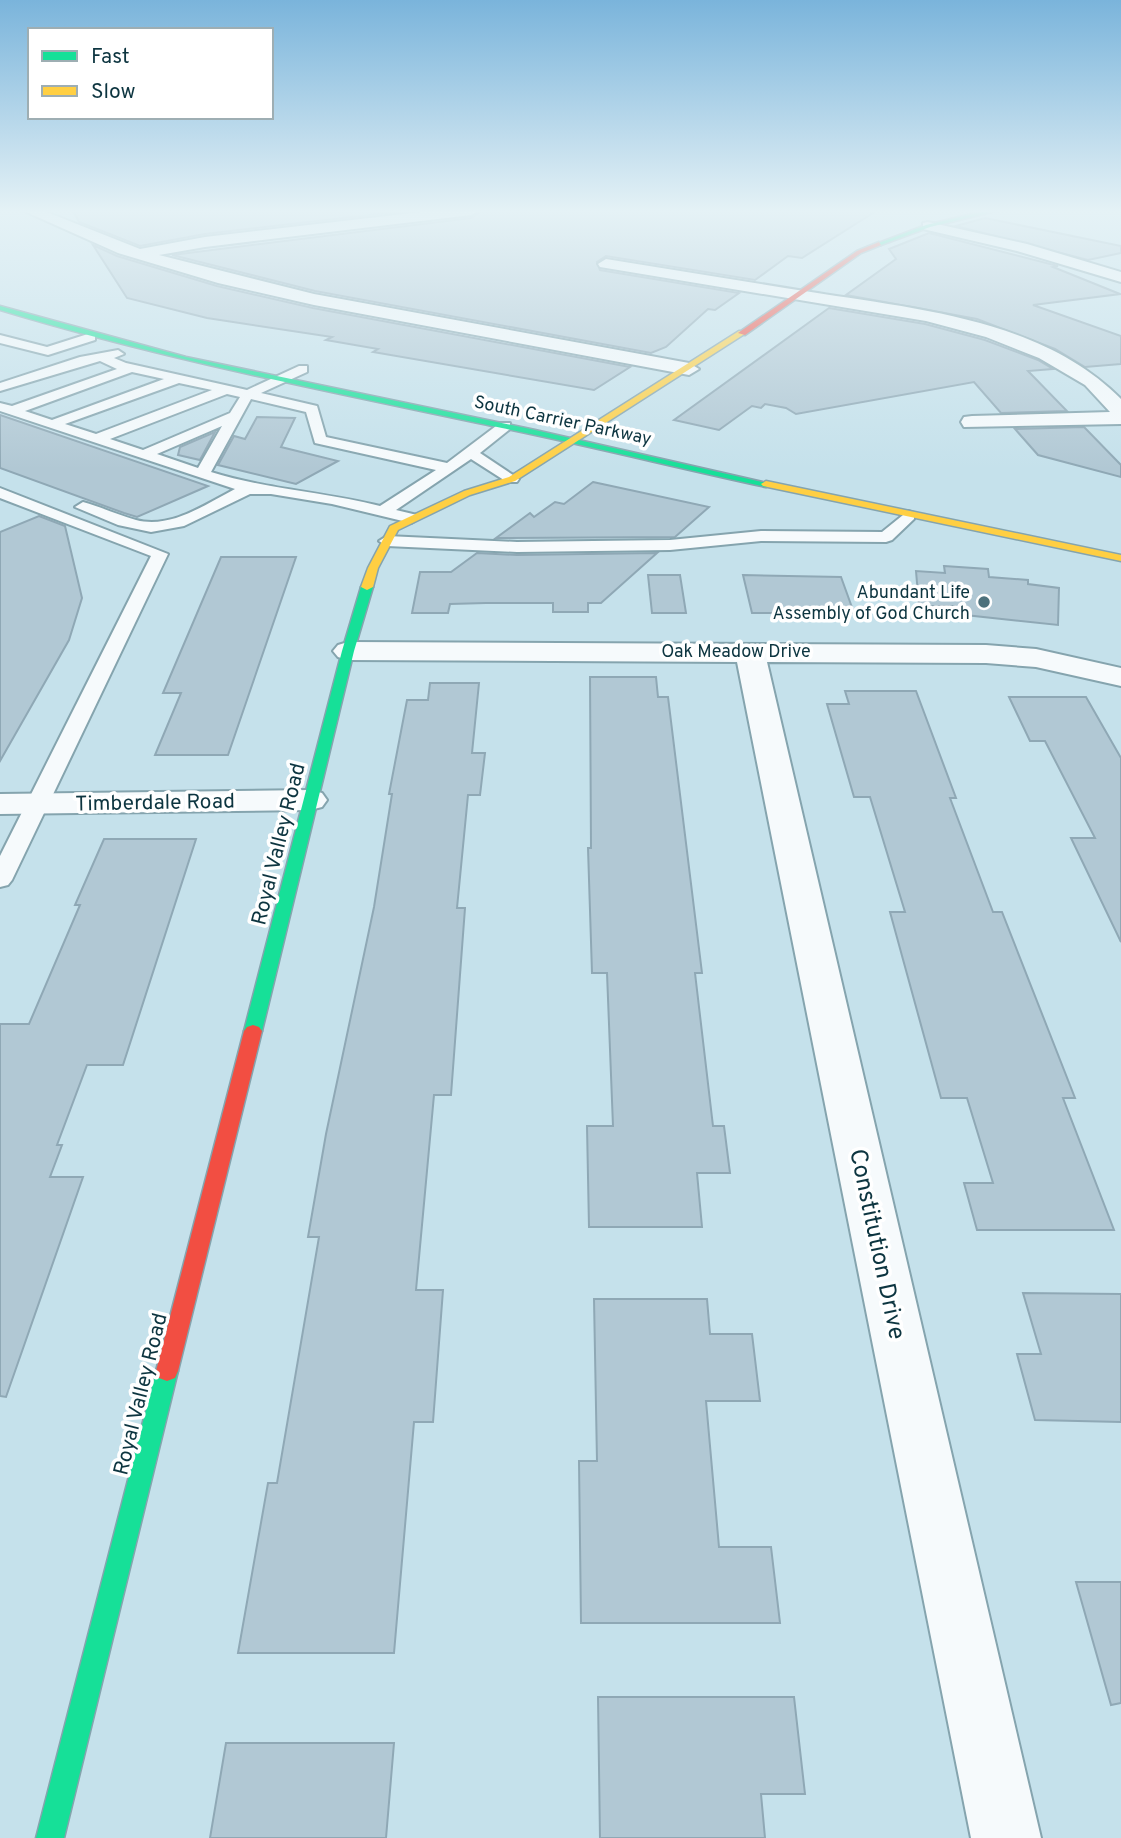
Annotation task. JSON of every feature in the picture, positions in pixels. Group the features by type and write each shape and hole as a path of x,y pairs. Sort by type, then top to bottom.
{"street":[{"name":"South Carrier Parkway","path":"7,297 108,325 303,369 671,446"},
{"path":"299,297 690,369"},
{"name":"Royal Valley Road","path":"50,1838 310,800 348,651 373,568 394,528 467,493 512,480 690,369 794,297"},
{"path":"814,297 927,316 993,333 1046,354 1091,381 1121,411"},
{"name":"South Carrier Parkway","path":"0,308 91,338 277,380 505,426 908,516 1121,558"},
{"path":"972,422 1121,418"},
{"name":"Oak Meadow Drive","path":"348,651 986,654 1036,658 1121,677"},
{"name":"Constitution Drive","path":"750,651 1006,1838"},
{"name":"Timberdale Road","path":"0,804 310,800"}],"lane":[{"path":"0,339 48,351 91,338"},
{"path":"0,387 84,360 105,359 139,347"},
{"path":"105,359 131,368 312,410 320,440 449,468"},
{"path":"6,409 131,368"},
{"path":"202,474 247,395 303,369"},
{"path":"52,424 177,379"},
{"path":"97,439 224,390"},
{"path":"6,409 249,489 411,519"},
{"path":"144,455 235,416"},
{"path":"382,512 471,453 505,426"},
{"path":"471,453 512,480"},
{"path":"0,476 141,528 157,530 179,524 249,489"},
{"path":"0,493 160,554 40,804 0,880"},
{"path":"387,541 517,547 670,545 761,536 887,537 908,516"}],"building":[{"path":"264,297 630,367 594,390 373,352 378,349 326,340 332,337 207,318 127,298"},
{"path":"346,297 734,297 715,310 708,309 666,347 651,353"},
{"path":"856,297 1098,297 1033,305 1121,336 1121,364 1085,367 1055,349 977,319"},
{"path":"829,308 925,324 985,340 1038,360 1053,369 1028,371 1067,411 1001,413 974,382 796,414 786,408 765,404 761,408 752,406 719,430 674,420"},
{"path":"0,415 208,486 137,517 124,513 0,468"},
{"path":"257,417 295,418 281,447 338,461 296,484 218,465 234,436 245,439"},
{"path":"1084,427 1121,465 1121,477 1038,455 1015,429"},
{"path":"215,432 200,460 178,455 180,447"},
{"path":"593,482 709,507 675,537 496,538 530,513 534,517 555,502 564,504"},
{"path":"39,516 65,526 82,598 69,640 0,761 0,532"},
{"path":"477,553 657,553 601,603 588,603 588,612 553,612 553,603 486,603 450,604 448,613 412,613 420,572 451,572"},
{"path":"221,557 296,557 228,755 155,755 181,693 163,693"},
{"path":"944,566 988,569 989,577 1028,580 1028,584 1059,588 1058,625 956,614 956,606 919,606 916,571 945,573"},
{"path":"648,575 680,575 686,613 652,613"},
{"path":"743,575 841,577 854,613 752,613"},
{"path":"590,677 656,677 658,697 668,697 702,973 695,973 713,1126 724,1126 730,1173 697,1173 702,1227 589,1227 587,1126 613,1126 607,973 592,973 588,848 591,848"},
{"path":"430,683 479,683 472,753 485,753 480,795 468,795 457,908 465,908 451,1095 434,1095 416,1290 443,1290 433,1422 414,1422 394,1653 238,1653 268,1483 277,1483 319,1237 308,1237 326,1134 374,907 392,794 389,794 407,700 428,700"},
{"path":"845,691 916,691 956,798 950,798 993,912 1002,912 1075,1098 1063,1098 1114,1230 977,1230 964,1183 993,1183 967,1098 941,1098 890,912 905,912 870,797 854,797 827,704 849,704"},
{"path":"1009,697 1086,697 1121,758 1121,942 1071,838 1095,838 1045,741 1030,741"},
{"path":"104,839 196,839 123,1065 87,1065 57,1145 62,1145 50,1177 83,1177 6,1397 0,1396 0,1024 29,1024 80,905 75,905"},
{"path":"1023,1293 1121,1294 1121,1422 1035,1420 1017,1354 1041,1354"},
{"path":"594,1299 707,1299 710,1334 752,1334 760,1401 706,1401 719,1547 771,1547 780,1623 581,1623 579,1461 597,1461"},
{"path":"1076,1582 1121,1582 1121,1703 1111,1705"},
{"path":"598,1697 794,1697 805,1794 761,1794 765,1838 600,1838"},
{"path":"226,1743 394,1743 386,1838 210,1838"}],"traffic: fast":[{"path":"0,308 186,359 766,484"},
{"path":"253,1031 348,651 367,587"},
{"path":"50,1838 167,1371"}],"traffic: slow":[{"path":"367,587 373,568 394,528 467,493 512,479 742,333"},
{"path":"766,484 1121,558"}],"traffic: jam":[{"path":"742,333 794,297"},
{"path":"167,1371 253,1031"}],"place":[{"name":"Abundant Life Assembly of God Church","path":"984,602"}]}
